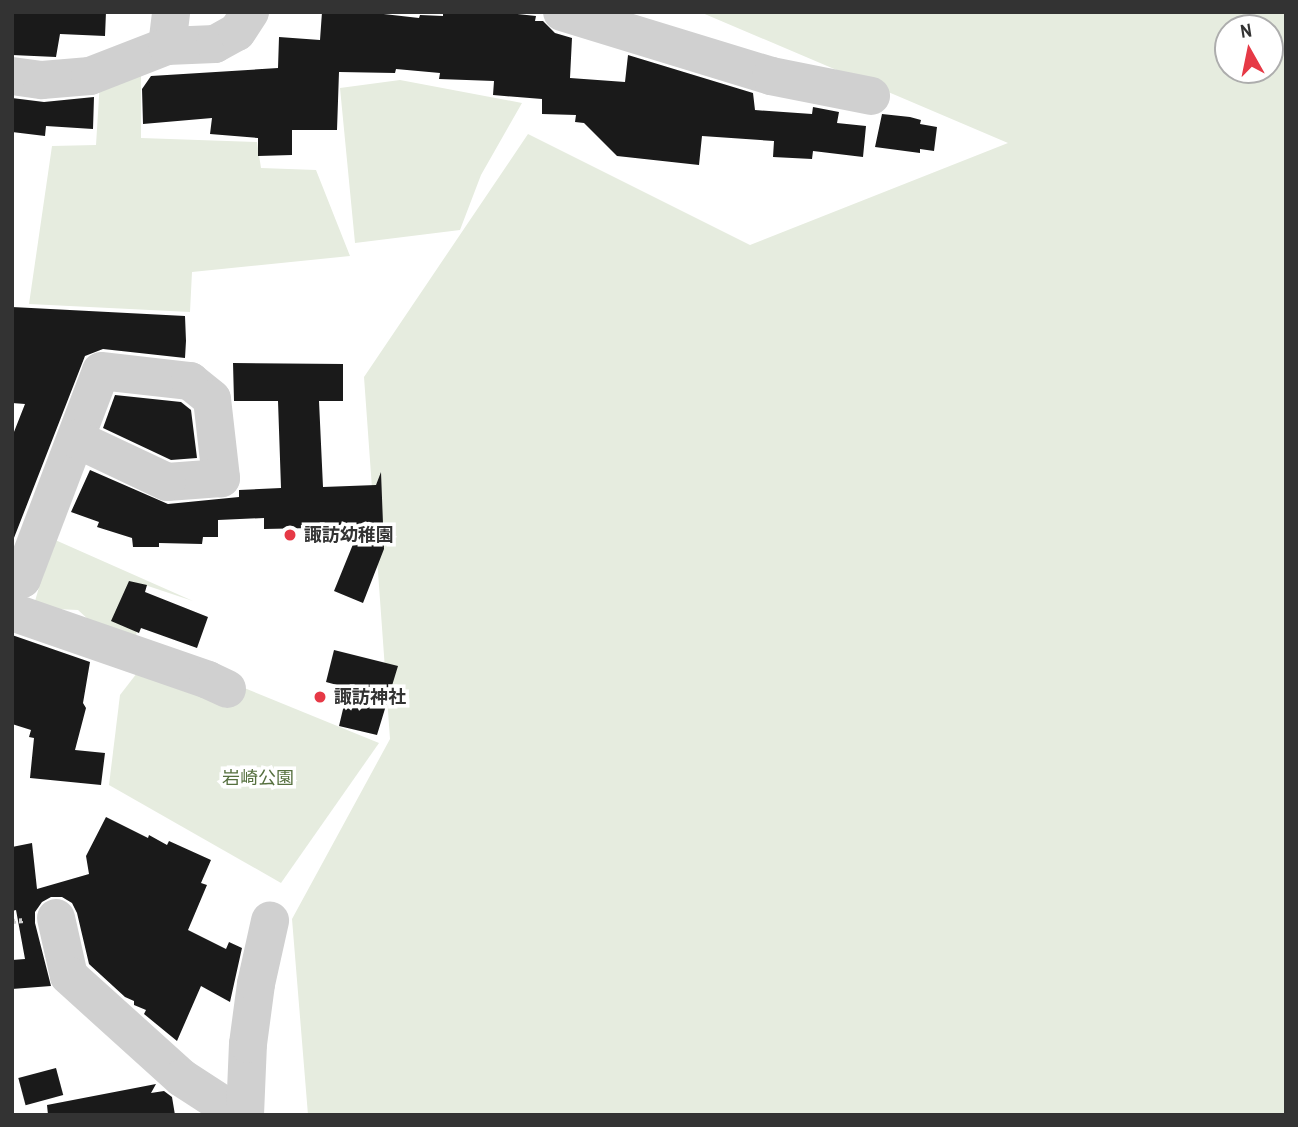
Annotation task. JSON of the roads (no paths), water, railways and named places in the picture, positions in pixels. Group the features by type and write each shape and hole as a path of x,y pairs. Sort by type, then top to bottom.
{"street":[{"path":"12,76 42,80 90,76 169,29 215,44 237,32 250,12"},
{"path":"562,12 771,76 871,96"},
{"path":"12,582 22,579 76,439"},
{"path":"12,612 227,689"},
{"path":"56,918 69,976 182,1078 239,1115"},
{"path":"246,1115 248,1044 256,984 270,921"}],"place":[{"name":"諏訪幼稚園","path":"290,535"},
{"name":"諏訪神社","path":"320,697"}],"park label":[{"name":"岩崎公園","path":"258,778"}]}
